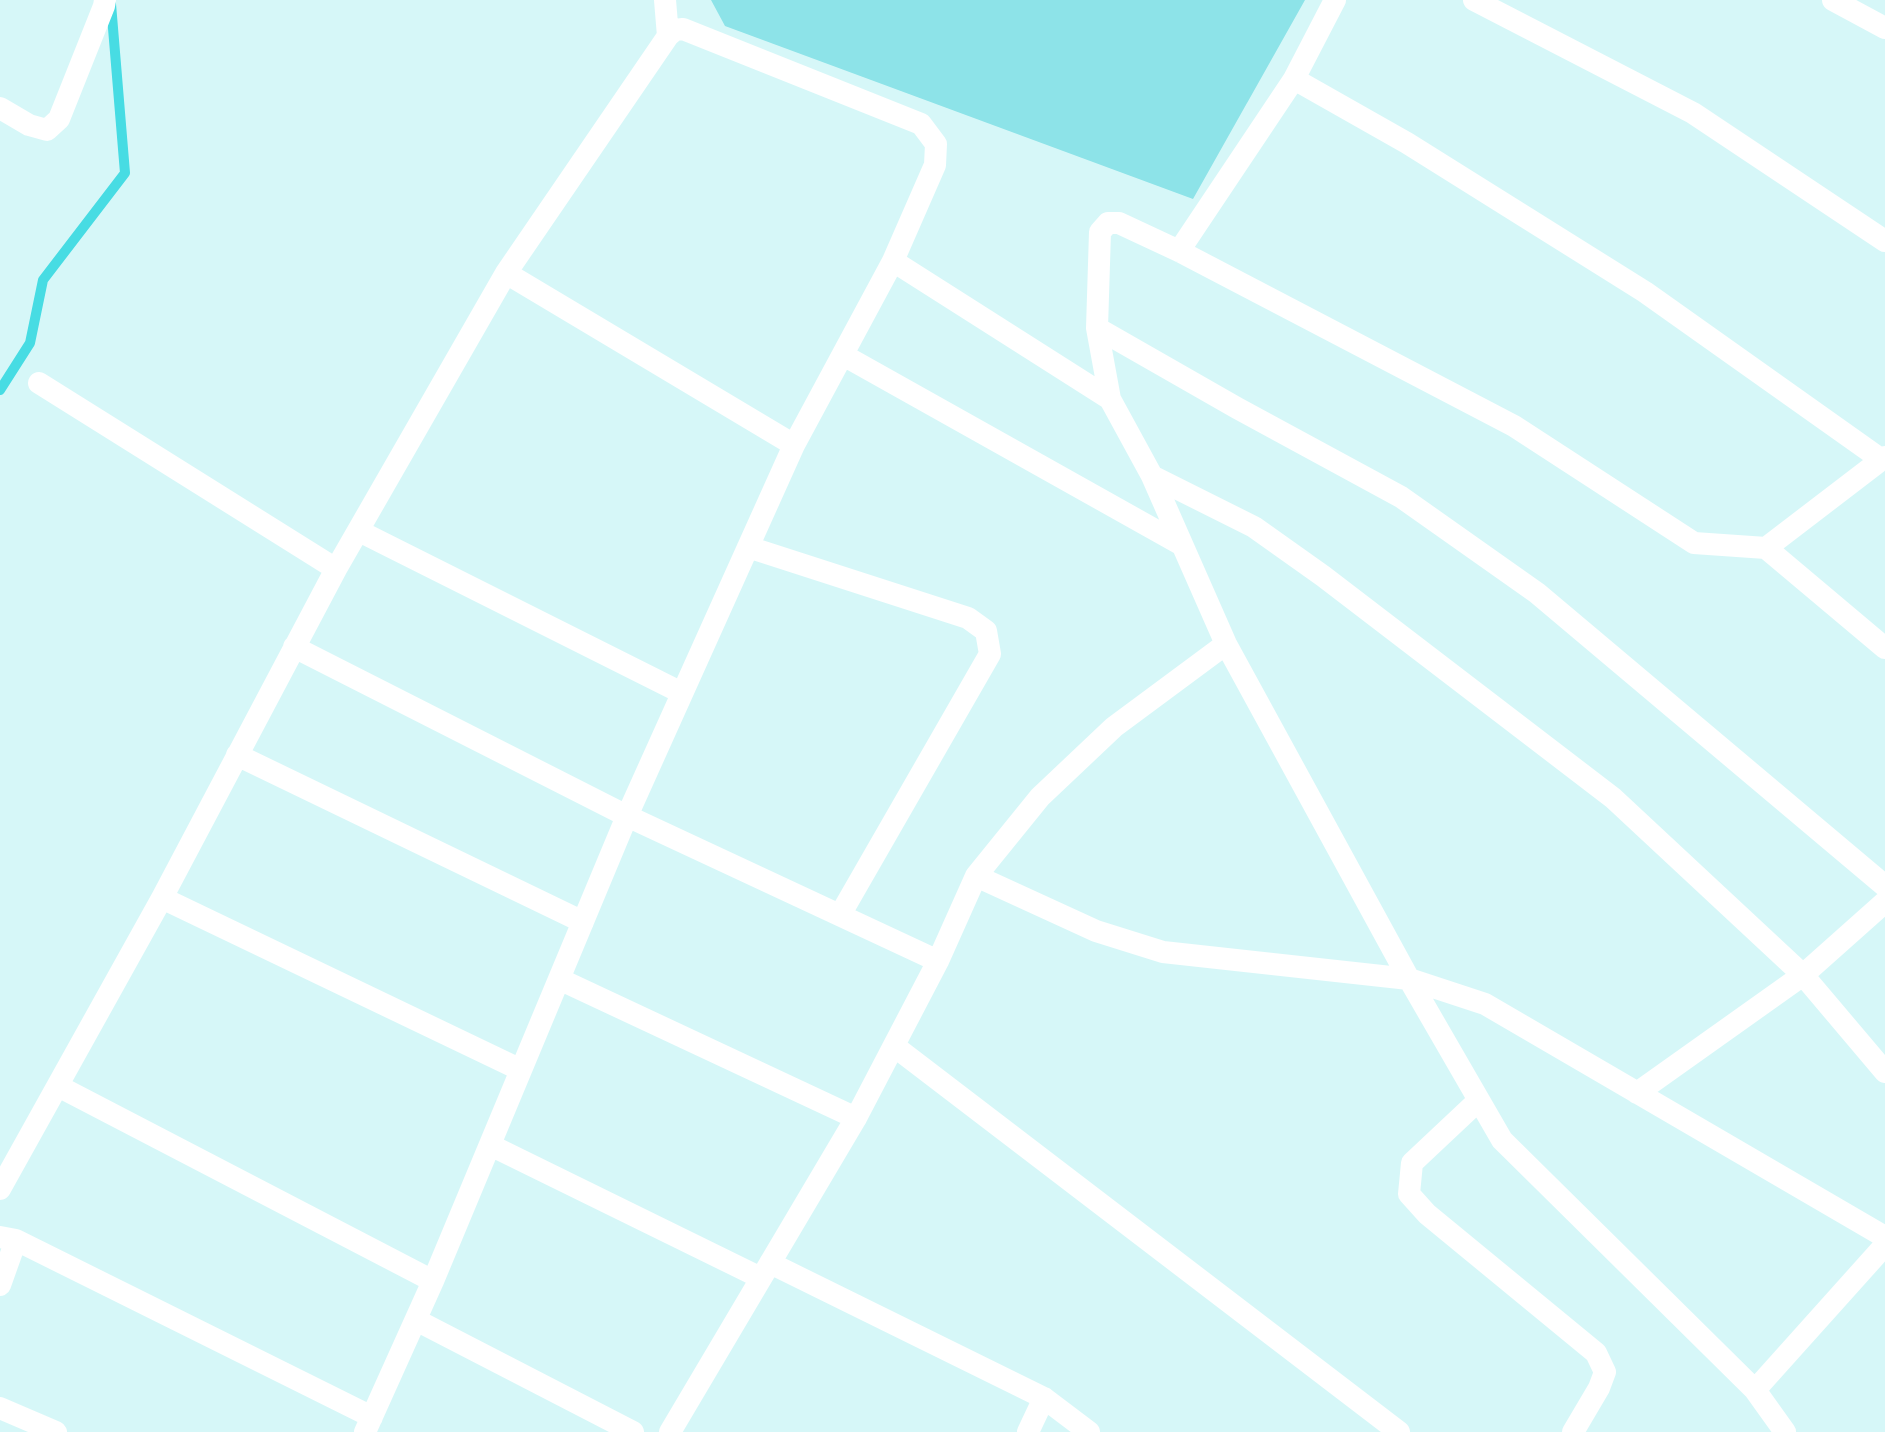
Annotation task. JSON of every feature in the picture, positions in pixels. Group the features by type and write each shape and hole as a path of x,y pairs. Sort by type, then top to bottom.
{"street":[{"path":"0,108 29,125 48,130 59,119 104,6 105,0"},
{"path":"665,0 668,36"},
{"path":"1179,251 1294,79 1335,0"},
{"path":"1474,0 1693,112 1885,241"},
{"path":"1833,0 1885,28"},
{"path":"0,1189 162,898 336,570 360,531 506,273 668,36 675,30 683,29 920,124 936,144 935,165 893,261 794,445 682,693 627,816 433,1281 369,1424 8,1238 0,1285"},
{"path":"1294,79 1407,142 1645,292 1884,458 1766,548"},
{"path":"1785,1432 1755,1390 1502,1140 1409,979 1226,644 1152,476 1110,399 1097,328 1100,232 1108,223 1119,223 1179,251 1514,426 1694,543 1766,548 1885,648"},
{"path":"893,261 1110,399"},
{"path":"506,273 794,445"},
{"path":"1097,328 1237,408 1401,497 1537,593 1885,886"},
{"path":"843,355 1182,545"},
{"path":"40,383 336,570"},
{"path":"1152,476 1254,527 1336,585 1613,798 1803,974 1885,1072"},
{"path":"360,531 682,693"},
{"path":"748,547 968,618 986,631 990,654 840,915"},
{"path":"670,1432 856,1118 938,961 976,876 1040,797 1114,727 1226,644"},
{"path":"294,647 627,816 938,961"},
{"path":"237,755 583,922"},
{"path":"976,876 1096,931 1163,952 1409,979 1485,1004 1885,1237"},
{"path":"162,898 521,1070"},
{"path":"1637,1093 1803,974 1885,902"},
{"path":"559,979 856,1118"},
{"path":"894,1046 1399,1432"},
{"path":"58,1086 433,1281"},
{"path":"1479,1100 1412,1163 1409,1194 1427,1214 1596,1353 1605,1372 1599,1388 1573,1432"},
{"path":"490,1145 1044,1398 1089,1432"},
{"path":"1755,1390 1885,1245"},
{"path":"416,1320 633,1432"},
{"path":"1028,1432 1044,1398"},
{"path":"0,1408 56,1432"}],"shaded area":[{"path":"711,0 1305,0 1193,199 725,26"}],"waterway":[{"path":"0,390 30,343 43,280 125,173 111,4"}]}
